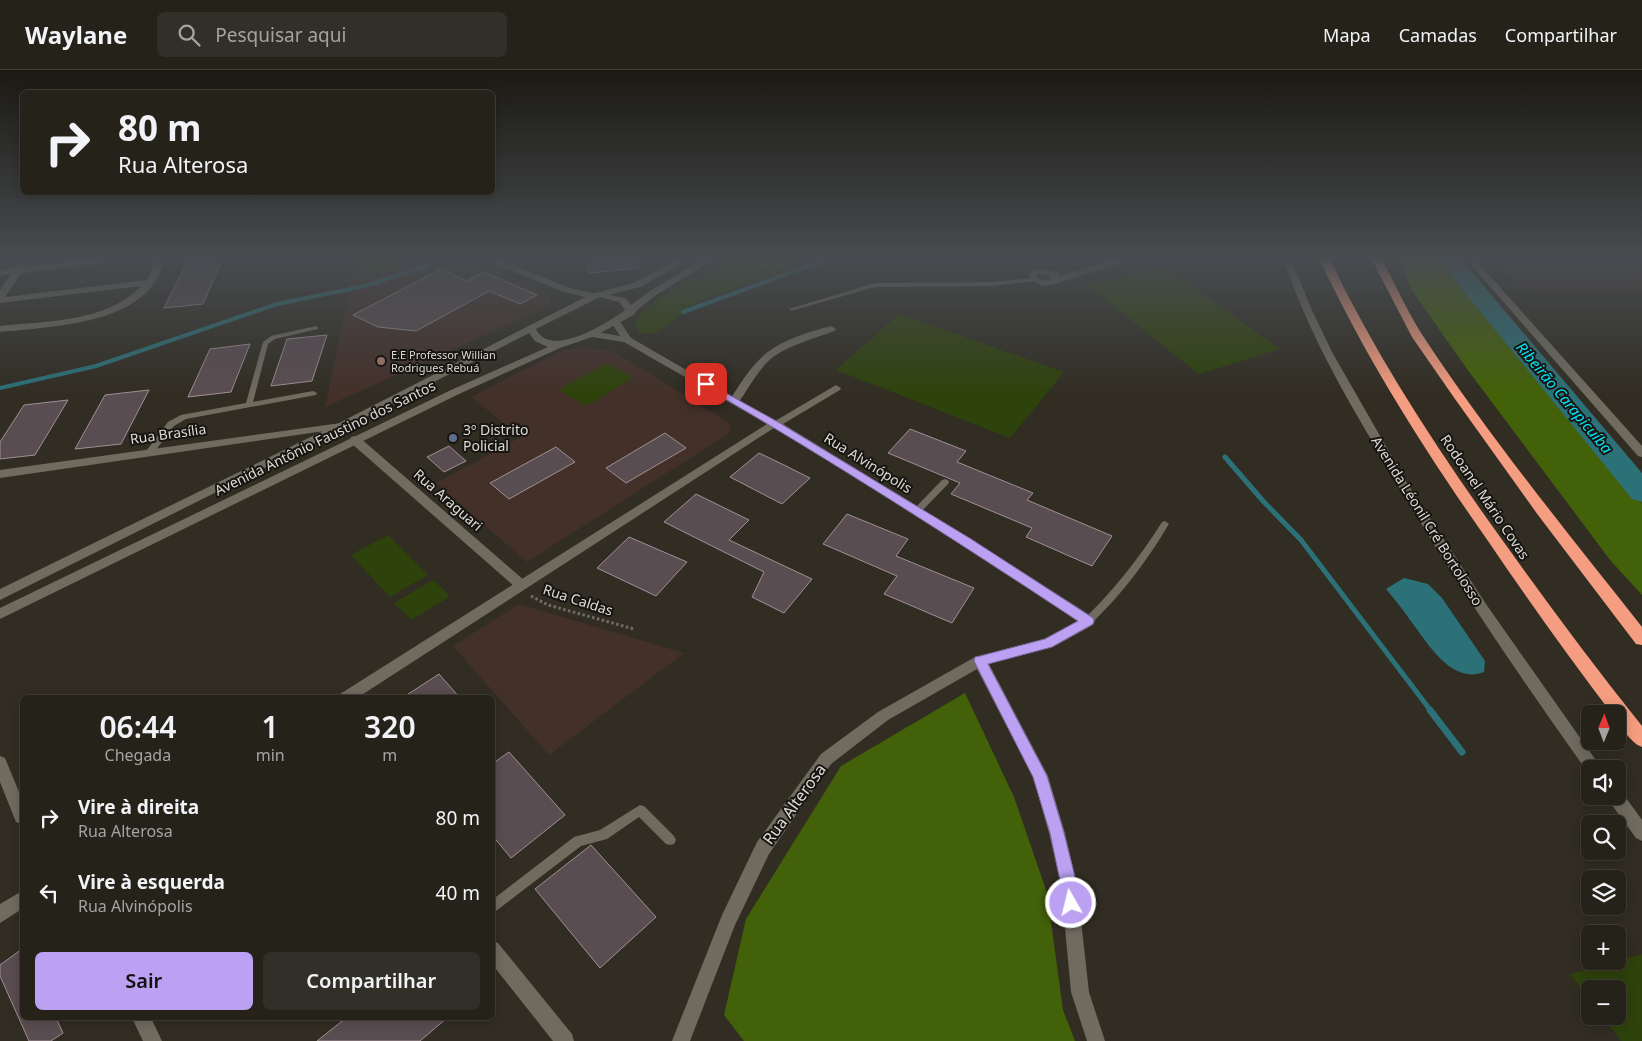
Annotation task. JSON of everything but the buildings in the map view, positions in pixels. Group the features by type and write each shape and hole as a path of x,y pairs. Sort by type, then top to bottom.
{"highway":[{"name":"Rodoanel Mário Covas","path":"1345,303 1394,391 1458,488 1572,649 1642,739"},
{"path":"1400,303 1418,337 1459,396 1548,518 1642,639"}],"street":[{"path":"0,329 92,317 126,303"},
{"name":"Avenida Antônio Faustino dos Santos","path":"0,595 457,368 581,303"},
{"path":"625,303 632,312"},
{"name":"Avenida Antônio Faustino dos Santos","path":"0,614 355,440 557,346 592,334 616,322 642,303"},
{"name":"Avenida Léonil Cré Bortolosso","path":"1305,303 1319,339 1407,493 1476,600 1588,760"},
{"path":"1509,303 1642,453"},
{"name":"Rua Alvinópolis","path":"616,322 627,340"},
{"path":"531,328 539,339 557,346"},
{"path":"734,401 760,365 769,356 778,350 831,329"},
{"name":"Rua Alvinópolis","path":"592,334 627,340 775,424 918,511 1088,621"},
{"path":"350,695 520,584 775,424 836,388"},
{"name":"Rua Brasília","path":"0,474 341,426"},
{"name":"Rua Araguari","path":"355,440 520,584"},
{"name":"Rua Alterosa","path":"681,1041 728,921 762,848 826,759 883,716 980,661 1048,643 1088,621"},
{"path":"980,661 1040,776 1057,833 1069,885 1080,992 1096,1041"},
{"path":"0,764 20,812"},
{"path":"1622,805 1642,833"},
{"path":"0,914 20,900"},
{"path":"495,953 565,1041"},
{"path":"142,1020 153,1041"}],"lane":[{"path":"792,309 813,303"},
{"path":"249,405 265,343 273,337 316,328"},
{"path":"150,452 171,424 179,419 312,394"},
{"path":"918,511 945,482"},
{"path":"1088,621 1111,600 1144,559 1165,524"},
{"path":"495,906 578,841 603,835 640,810 670,840"}],"path":[{"name":"Rua Caldas","path":"520,584 532,598 548,605 634,629"}],"shaded area":[{"path":"347,303 550,303 550,305 325,407"},
{"path":"585,347 615,352 729,423 731,432 527,562 436,483 521,437 471,397 563,350"},
{"path":"519,604 684,653 549,755 453,646"}],"green space":[{"path":"653,303 697,303 657,333 639,333 635,325 638,315"},
{"path":"1110,303 1216,303 1280,349 1199,374"},
{"path":"1421,303 1477,303 1535,378 1642,503 1642,595 1610,560 1467,369"},
{"path":"899,314 1064,372 1010,438 836,370"},
{"path":"606,363 633,378 586,406 559,390"},
{"path":"388,535 428,575 390,597 351,555"},
{"path":"433,580 450,596 412,620 394,603"},
{"path":"965,693 1014,797 1047,893 1063,1010 1075,1041 744,1041 724,1015 746,919 841,766"},
{"path":"1642,954 1642,1041 1621,1041 1609,1025 1626,1025 1626,980 1581,980 1581,989 1570,974 1584,970 1626,970 1626,958"}],"water":[{"path":"1404,578 1428,584 1442,598 1485,661 1484,672 1472,674 1461,672 1451,667 1432,650 1386,589"}],"waterway":[{"path":"0,388 96,366 280,303"},
{"name":"Ribeirão Carapicuíba","path":"683,312 707,303"},
{"name":"Ribeirão Carapicuíba","path":"1486,303 1642,492"},
{"path":"1225,457 1263,501 1301,540 1431,711"},
{"path":"1430,710 1462,752"}],"place":[{"name":"E.E Professor Willian Rodrigues Rebuá","path":"381,361"},
{"name":"3º Distrito Policial","path":"453,438"}],"route":[{"path":"706,384 775,424 967,542 1088,621 1048,643 980,661 1040,776 1057,833 1069,885 1071,903"}]}
